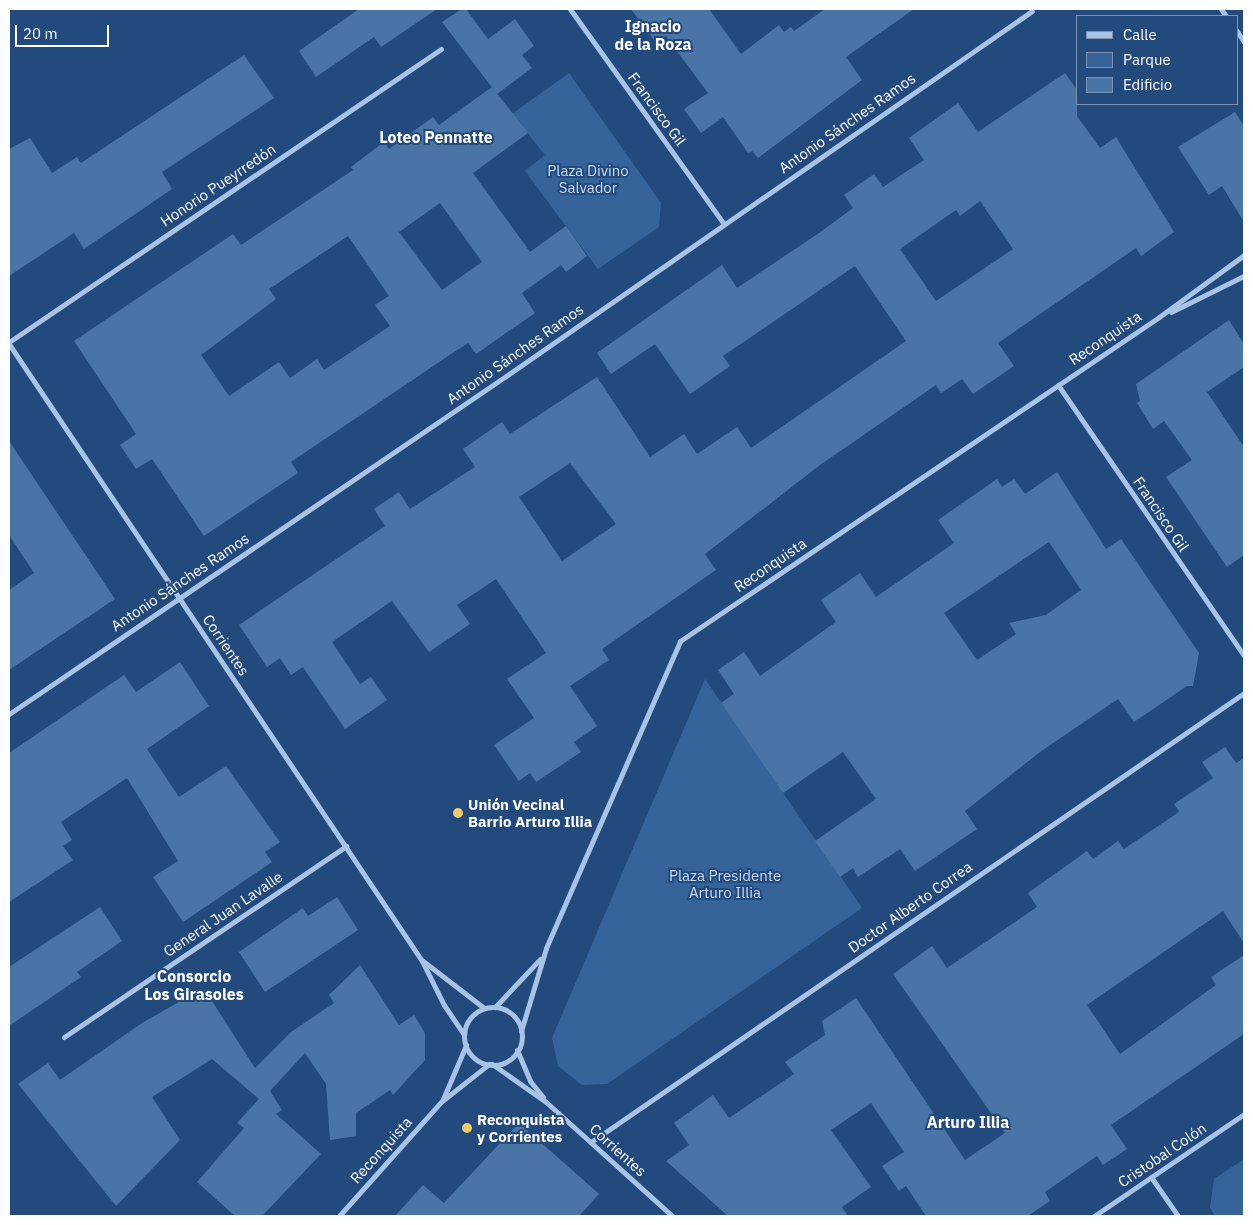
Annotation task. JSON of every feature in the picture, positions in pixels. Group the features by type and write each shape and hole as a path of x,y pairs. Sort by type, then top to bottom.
{"street":[{"name":"Francisco Gil","path":"570,9 724,224"},
{"name":"Antonio Sánches Ramos","path":"9,714 1032,11"},
{"name":"Honorio Pueyrredón","path":"9,343 441,49"},
{"name":"Reconquista","path":"521,1031 542,957 680,641 1160,317 1244,254"},
{"name":"Reconquista","path":"1160,317 1244,276"},
{"name":"Corrientes","path":"9,343 422,961 444,1005 464,1035"},
{"name":"Francisco Gil","path":"1058,385 1244,656"},
{"name":"Doctor Alberto Correa","path":"591,1142 1244,693"},
{"name":"General Juan Lavalle","path":"64,1037 346,846"},
{"name":"Reconquista","path":"495,1007 542,957"},
{"name":"Corrientes","path":"422,961 484,1008"},
{"path":"495,1007 512,1014 521,1031 517,1050 504,1062 491,1064 475,1058 466,1045 464,1035 468,1021 484,1008 495,1007"},
{"name":"Reconquista","path":"442,1101 466,1045"},
{"name":"Corrientes","path":"517,1050 530,1081 546,1102"},
{"name":"Corrientes","path":"491,1064 546,1102 672,1216"},
{"name":"Reconquista","path":"339,1216 442,1101 491,1064"},
{"name":"Cristobal Colón","path":"1094,1216 1244,1114"},
{"path":"1151,1178 1178,1216"}],"green space":[{"name":"Plaza Divino Salvador","path":"569,73 661,203 659,227 598,269 525,171 545,155 512,114"},
{"name":"Plaza Presidente Arturo Illia","path":"705,679 862,908 607,1084 582,1085 558,1066 552,1038"},
{"path":"1244,1159 1244,1216 1215,1216 1210,1208 1214,1179"}],"building":[{"path":"359,9 437,9 381,47 374,37 316,77 299,51"},
{"path":"462,9 466,9 488,39 515,19 534,46 522,55 532,68 497,94 442,22"},
{"path":"631,9 709,9 741,54 779,25 784,32 791,27 794,31 825,9 914,9 846,57 862,80 758,158 752,151 748,153 723,117 701,133 684,109 708,93 666,36 656,43"},
{"path":"244,55 274,98 162,172 172,189 84,249 74,233 9,276 9,149 30,138 52,173 77,157 81,163"},
{"path":"1065,73 1076,89 1077,116 1100,148 1116,137 1174,232 1141,256 1136,248 998,343 1014,366 973,394 962,379 941,393 936,385 820,465 705,554 716,570 602,649 609,660 570,686 597,726 574,742 581,752 536,782 530,773 519,781 494,745 534,718 507,679 546,653 496,579 457,605 470,624 429,652 392,601 332,642 360,684 371,677 387,700 345,729 303,667 291,675 280,658 267,667 239,625 385,526 374,509 399,492 410,509 475,467 463,449 502,422 510,434 597,377 650,457 684,434 697,454 737,427 751,448 906,341 855,266 723,356 730,366 690,394 655,344 611,374 597,353 722,265 737,288 819,233 853,208 844,195 874,174 883,187 924,160 909,138 958,103 978,132","holes":["980,201 1013,249 936,301 900,249 956,210 960,216","570,463 616,524 562,561 519,497"]},
{"path":"492,87 528,133 473,173 530,252 566,226 587,256 566,272 561,265 522,293 535,313 476,354 468,343 448,356 291,462 298,473 204,536 152,459 136,469 120,445 136,434 74,341 233,234 241,245 353,170 351,167 384,142 389,149 433,117 439,125","holes":["440,203 482,262 442,290 399,232","348,236 389,296 375,305 390,326 324,370 317,359 290,378 279,362 229,396 201,355 276,299 269,289"]},
{"path":"1235,112 1244,126 1244,222 1222,186 1209,195 1178,147"},
{"path":"1229,320 1244,344 1244,367 1207,392 1244,447 1244,555 1227,567 1166,477 1192,460 1164,421 1153,429 1137,403 1140,401 1136,384"},
{"path":"9,441 115,599 9,670 9,590 34,573 9,535"},
{"path":"1057,472 1106,549 1121,539 1199,653 1193,686 1187,686 1134,722 1118,699 1040,752 965,811 977,829 915,871 900,849 858,877 853,868 840,877 815,841 876,799 843,752 783,793 721,703 734,694 718,670 744,652 760,676 836,622 821,600 860,573 876,597 954,543 938,520 997,479 1002,487 1014,479 1025,494","holes":["1049,542 1081,590 1046,615 1009,623 1016,634 977,660 944,613"]},
{"path":"180,662 209,706 147,749 179,797 226,766 280,842 265,852 272,862 183,922 153,877 178,861 127,778 61,822 72,840 63,846 73,860 9,902 9,753 124,675 136,692"},
{"path":"1225,747 1236,763 1244,758 1244,943 1223,911 1087,1005 1120,1054 1216,985 1211,977 1244,955 1244,1034 1111,1125 1127,1149 1103,1165 1097,1156 1045,1192 1050,1201 1028,1216 926,1216 906,1186 899,1191 882,1166 904,1152 871,1103 831,1130 871,1187 842,1207 848,1216 728,1216 666,1161 689,1145 674,1123 713,1095 729,1118 794,1074 785,1062 825,1035 822,1021 856,998 965,1160 1005,1133 893,974 932,946 947,968 1037,907 1028,893 1087,851 1093,859 1118,841 1124,849 1176,814 1179,811 1174,804 1213,778 1202,762"},
{"path":"337,897 358,930 265,992 239,952 303,908 308,916"},
{"path":"100,907 122,941 77,972 81,977 9,1026 9,967"},
{"path":"360,965 399,1025 414,1015 425,1033 425,1060 393,1095 390,1090 356,1113 356,1136 330,1140 326,1084 305,1053 270,1091 282,1110 276,1114 321,1154 262,1216 235,1216 197,1182 244,1128 237,1123 259,1099 212,1059 152,1097 180,1140 116,1206 18,1084 48,1063 60,1080 142,1023 193,994 198,1002 208,995 255,1068 291,1032 334,1003 329,995"},
{"path":"519,1123 599,1194 579,1216 395,1216 423,1185 444,1203"}],"place":[{"name":"Unión Vecinal Barrio Arturo Illia","path":"458,813"},
{"name":"Reconquista y Corrientes","path":"467,1128"}],"district":[{"name":"Ignacio de la Roza","path":"653,35"},
{"name":"Loteo Pennatte","path":"436,137"},
{"name":"Consorcio Los Girasoles","path":"194,985"},
{"name":"Arturo Illia","path":"968,1122"}]}
